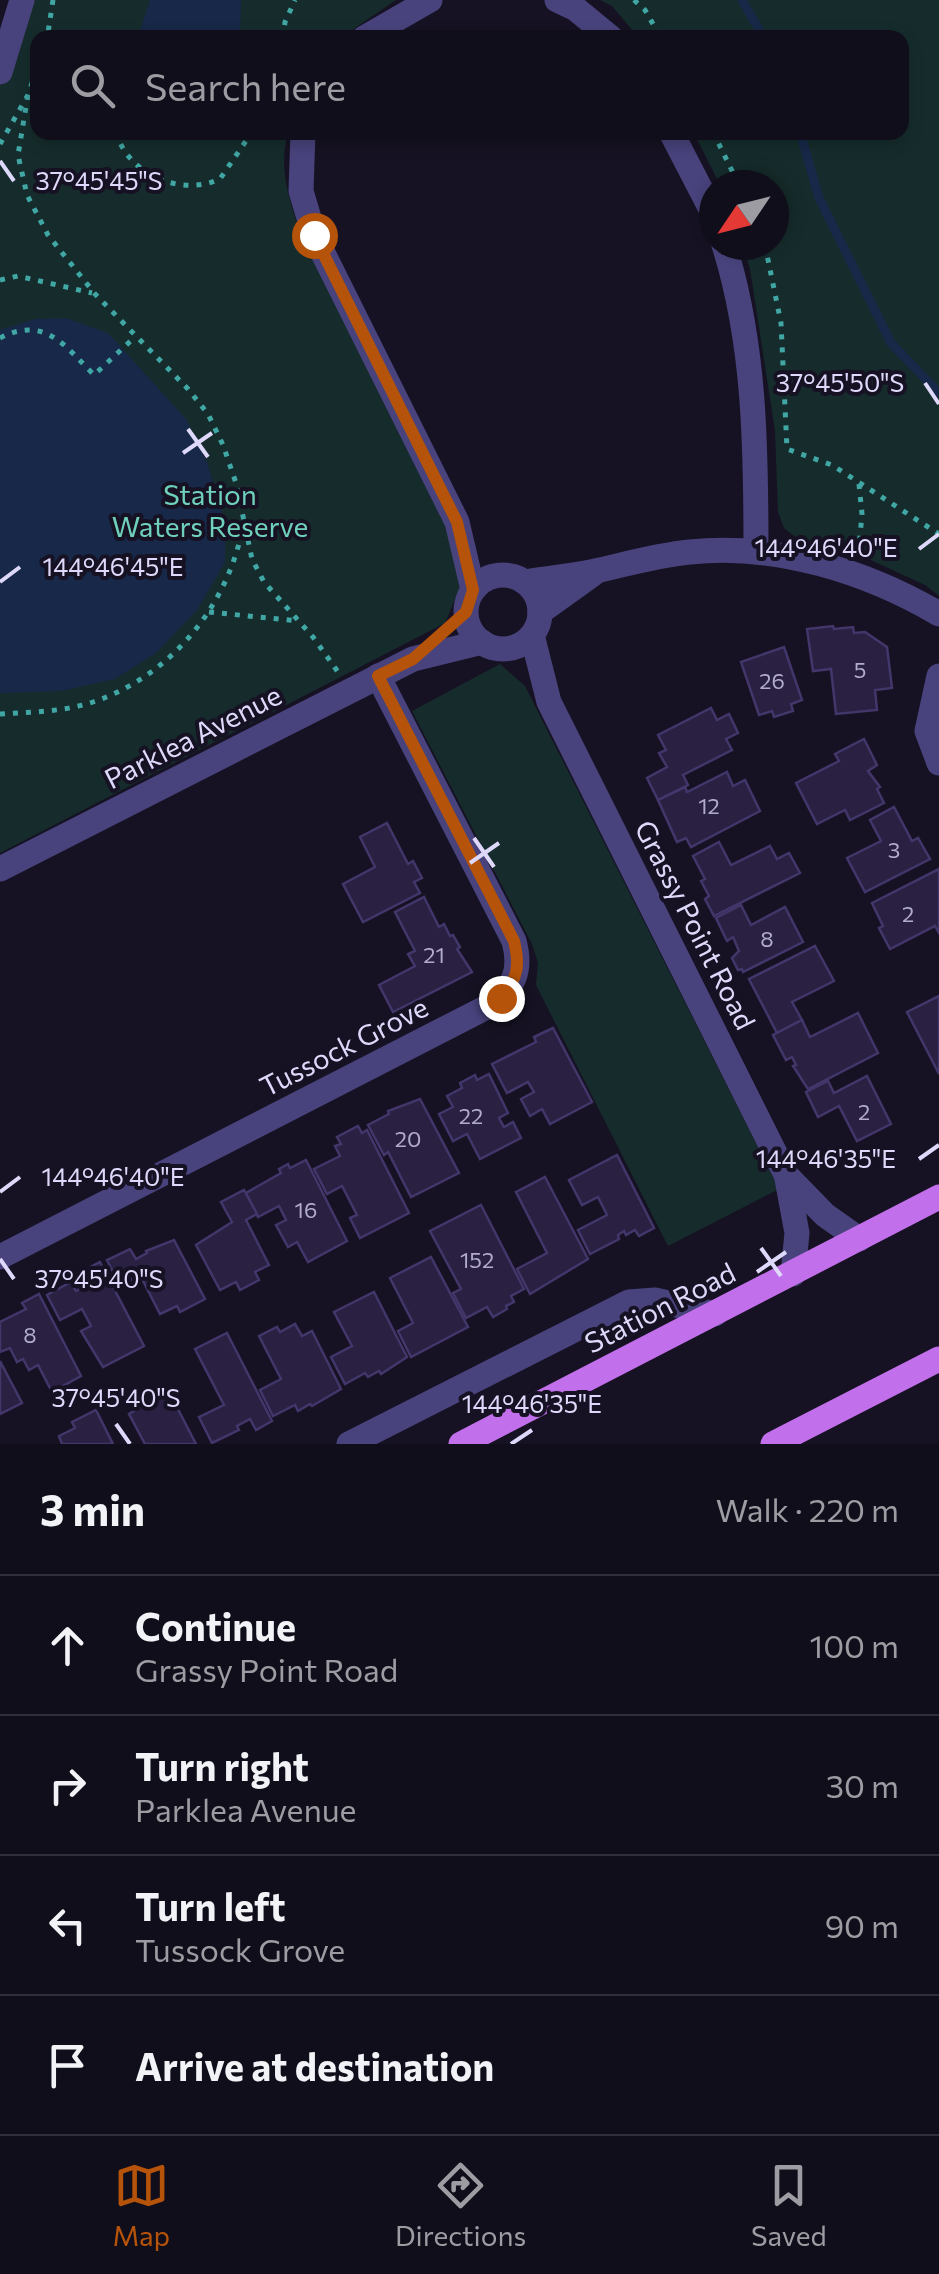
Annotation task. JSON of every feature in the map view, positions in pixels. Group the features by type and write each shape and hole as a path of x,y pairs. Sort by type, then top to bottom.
{"main road":[{"name":"Station Road","path":"461,1444 939,1197"},
{"path":"774,1444 937,1363"}],"street":[{"path":"0,72 22,0"},
{"path":"378,30 430,0"},
{"path":"558,0 601,30"},
{"path":"303,140 301,191 314,235 457,522 470,601 470,629 493,646 520,646 536,624 597,571"},
{"path":"675,140 699,186"},
{"path":"729,260 748,361 756,550"},
{"path":"457,522 513,579 536,595 536,624"},
{"path":"470,601 486,579 597,571 646,558 693,552 756,550 852,575 939,614"},
{"name":"Parklea Avenue","path":"413,659 470,601"},
{"name":"Grassy Point Road","path":"536,624 549,702 786,1174 797,1234 793,1274"},
{"name":"Parklea Avenue","path":"0,869 413,659 493,646"},
{"name":"Grassy Point Road","path":"493,646 549,702"},
{"name":"Tussock Grove","path":"0,1256 489,1006 510,989 519,961 514,941 378,676"},
{"path":"939,676 927,731 939,763"},
{"name":"Grassy Point Road","path":"786,1174 825,1215 858,1239"},
{"path":"349,1444 629,1302 655,1300 715,1314"}],"path":[{"path":"48,30 53,0"},
{"path":"284,30 295,0"},
{"path":"634,0 656,30"},
{"path":"30,89 18,154 28,195 48,234 95,294 208,414 232,470 252,559 264,582 300,622 350,691"},
{"path":"0,144 28,95"},
{"path":"121,140 135,164 170,183 190,186 220,179 247,140"},
{"path":"717,140 732,170"},
{"path":"768,260 780,323 787,449 832,465 939,534"},
{"path":"0,280 18,276 95,294"},
{"path":"0,338 29,329 44,332 59,340 94,376 136,336"},
{"path":"852,575 862,538 858,484"},
{"path":"0,714 46,712 90,704 123,690 160,666 195,632 209,612 238,555 244,520"},
{"path":"209,612 300,622"}],"green space":[{"name":"Station Waters Reserve","path":"25,0 396,0 352,30 30,30 30,140 286,140 285,172 301,234 470,564 445,623 0,853 0,58"},
{"path":"600,0 939,0 939,596 925,585 862,556 799,540 784,528 778,512 775,431 747,260 789,260 789,170 712,170 698,140 909,140 909,30 632,30 612,6"},
{"path":"500,664 525,686 779,1189 668,1246 536,985 538,963 532,944 412,711"}],"water":[{"path":"150,0 241,0 240,30 140,30"},
{"path":"66,318 108,333 186,419 207,462 225,522 225,562 197,610 156,653 115,679 61,691 0,693 0,330 35,319"}],"building":[{"path":"853,627 854,633 865,632 887,647 892,688 875,690 877,710 836,714 831,669 813,671 807,629"},
{"path":"784,647 802,700 791,704 793,711 774,717 772,711 759,715 741,662"},
{"path":"711,708 717,720 729,714 738,733 726,739 732,750 683,775 688,785 658,800 647,778 667,767 659,753 666,750 658,735"},
{"path":"864,739 877,765 868,771 880,787 877,789 884,803 850,820 845,810 817,824 796,783 839,761 835,754"},
{"path":"727,772 733,786 745,780 760,811 691,847 686,838 677,842 658,800 685,787 687,792"},
{"path":"894,807 912,841 918,838 930,859 865,892 847,858 881,841 870,820"},
{"path":"387,823 408,864 413,861 422,878 414,882 420,893 363,922 343,884 375,867 360,837"},
{"path":"719,842 731,865 770,846 777,859 789,853 800,873 714,916 705,899 709,896 701,881 705,879 693,856"},
{"path":"939,869 939,933 935,926 890,949 872,903"},
{"path":"424,897 439,927 444,924 453,935 472,972 393,1012 379,985 415,966 408,954 415,951 395,912"},
{"path":"741,905 751,925 785,907 803,942 743,972 738,970 732,958 739,951 733,937 727,941 716,918"},
{"path":"815,946 834,981 792,1002 802,1020 777,1033 749,979"},
{"path":"939,996 939,1074 907,1012"},
{"path":"858,1013 878,1053 808,1089 793,1066 796,1065 792,1057 786,1060 773,1035 802,1020 810,1037"},
{"path":"553,1028 592,1102 550,1124 542,1109 530,1116 521,1099 534,1092 528,1082 507,1093 492,1064 536,1042 534,1037"},
{"path":"489,1074 508,1113 499,1118 504,1127 513,1122 521,1138 480,1159 467,1134 453,1141 439,1114 453,1107 447,1096 462,1088 460,1083 475,1075 477,1080"},
{"path":"867,1076 891,1124 857,1141 839,1106 818,1117 806,1092 828,1081 834,1093"},
{"path":"420,1099 459,1173 411,1197 388,1152 384,1155 368,1125 389,1114 388,1111"},
{"path":"358,1126 362,1133 367,1130 409,1213 360,1238 350,1218 357,1215 342,1186 327,1194 314,1169 340,1156 335,1146 341,1144 337,1137"},
{"path":"617,1155 654,1228 639,1236 635,1230 626,1235 624,1231 619,1239 590,1254 578,1230 607,1215 598,1197 582,1205 569,1180"},
{"path":"306,1160 347,1241 308,1262 297,1242 288,1247 276,1225 286,1220 279,1206 258,1217 246,1193 281,1173 279,1169 288,1164 290,1168"},
{"path":"545,1177 588,1259 530,1294 517,1269 547,1253 516,1192"},
{"path":"244,1190 257,1214 246,1220 269,1265 255,1272 259,1280 240,1290 236,1282 220,1290 196,1245 232,1222 221,1202"},
{"path":"481,1205 524,1289 511,1296 514,1302 493,1317 487,1307 466,1318 453,1293 461,1289 430,1231"},
{"path":"174,1240 205,1299 180,1312 177,1306 160,1314 140,1275 120,1286 107,1260 130,1249 136,1259"},
{"path":"431,1257 468,1327 411,1357 398,1331 413,1323 390,1278"},
{"path":"100,1262 144,1346 103,1367 81,1331 91,1326 82,1309 60,1320 47,1295 71,1282 76,1291 92,1282 85,1270"},
{"path":"374,1292 407,1357 381,1374 379,1371 368,1377 365,1373 345,1384 331,1357 352,1346 334,1312"},
{"path":"39,1294 81,1376 52,1392 38,1365 29,1370 23,1359 17,1362 10,1348 0,1352 0,1322 26,1309 22,1303"},
{"path":"295,1324 302,1336 312,1331 341,1389 312,1406 298,1411 295,1405 273,1416 260,1390 281,1379 259,1336"},
{"path":"227,1333 272,1421 256,1430 250,1419 237,1426 239,1430 212,1443 199,1417 224,1405 195,1349"},
{"path":"0,1361 22,1403 0,1414"},
{"path":"168,1390 196,1444 145,1444 129,1414"},
{"path":"96,1410 113,1444 62,1444 59,1436 75,1428 72,1422"}],"waterway":[{"path":"742,0 759,30"},
{"path":"802,140 819,198 891,343 939,393"}],"route":[{"path":"314,235 457,522 473,590 466,612 413,659 378,676 514,941 519,961 516,976 501,998"}]}
